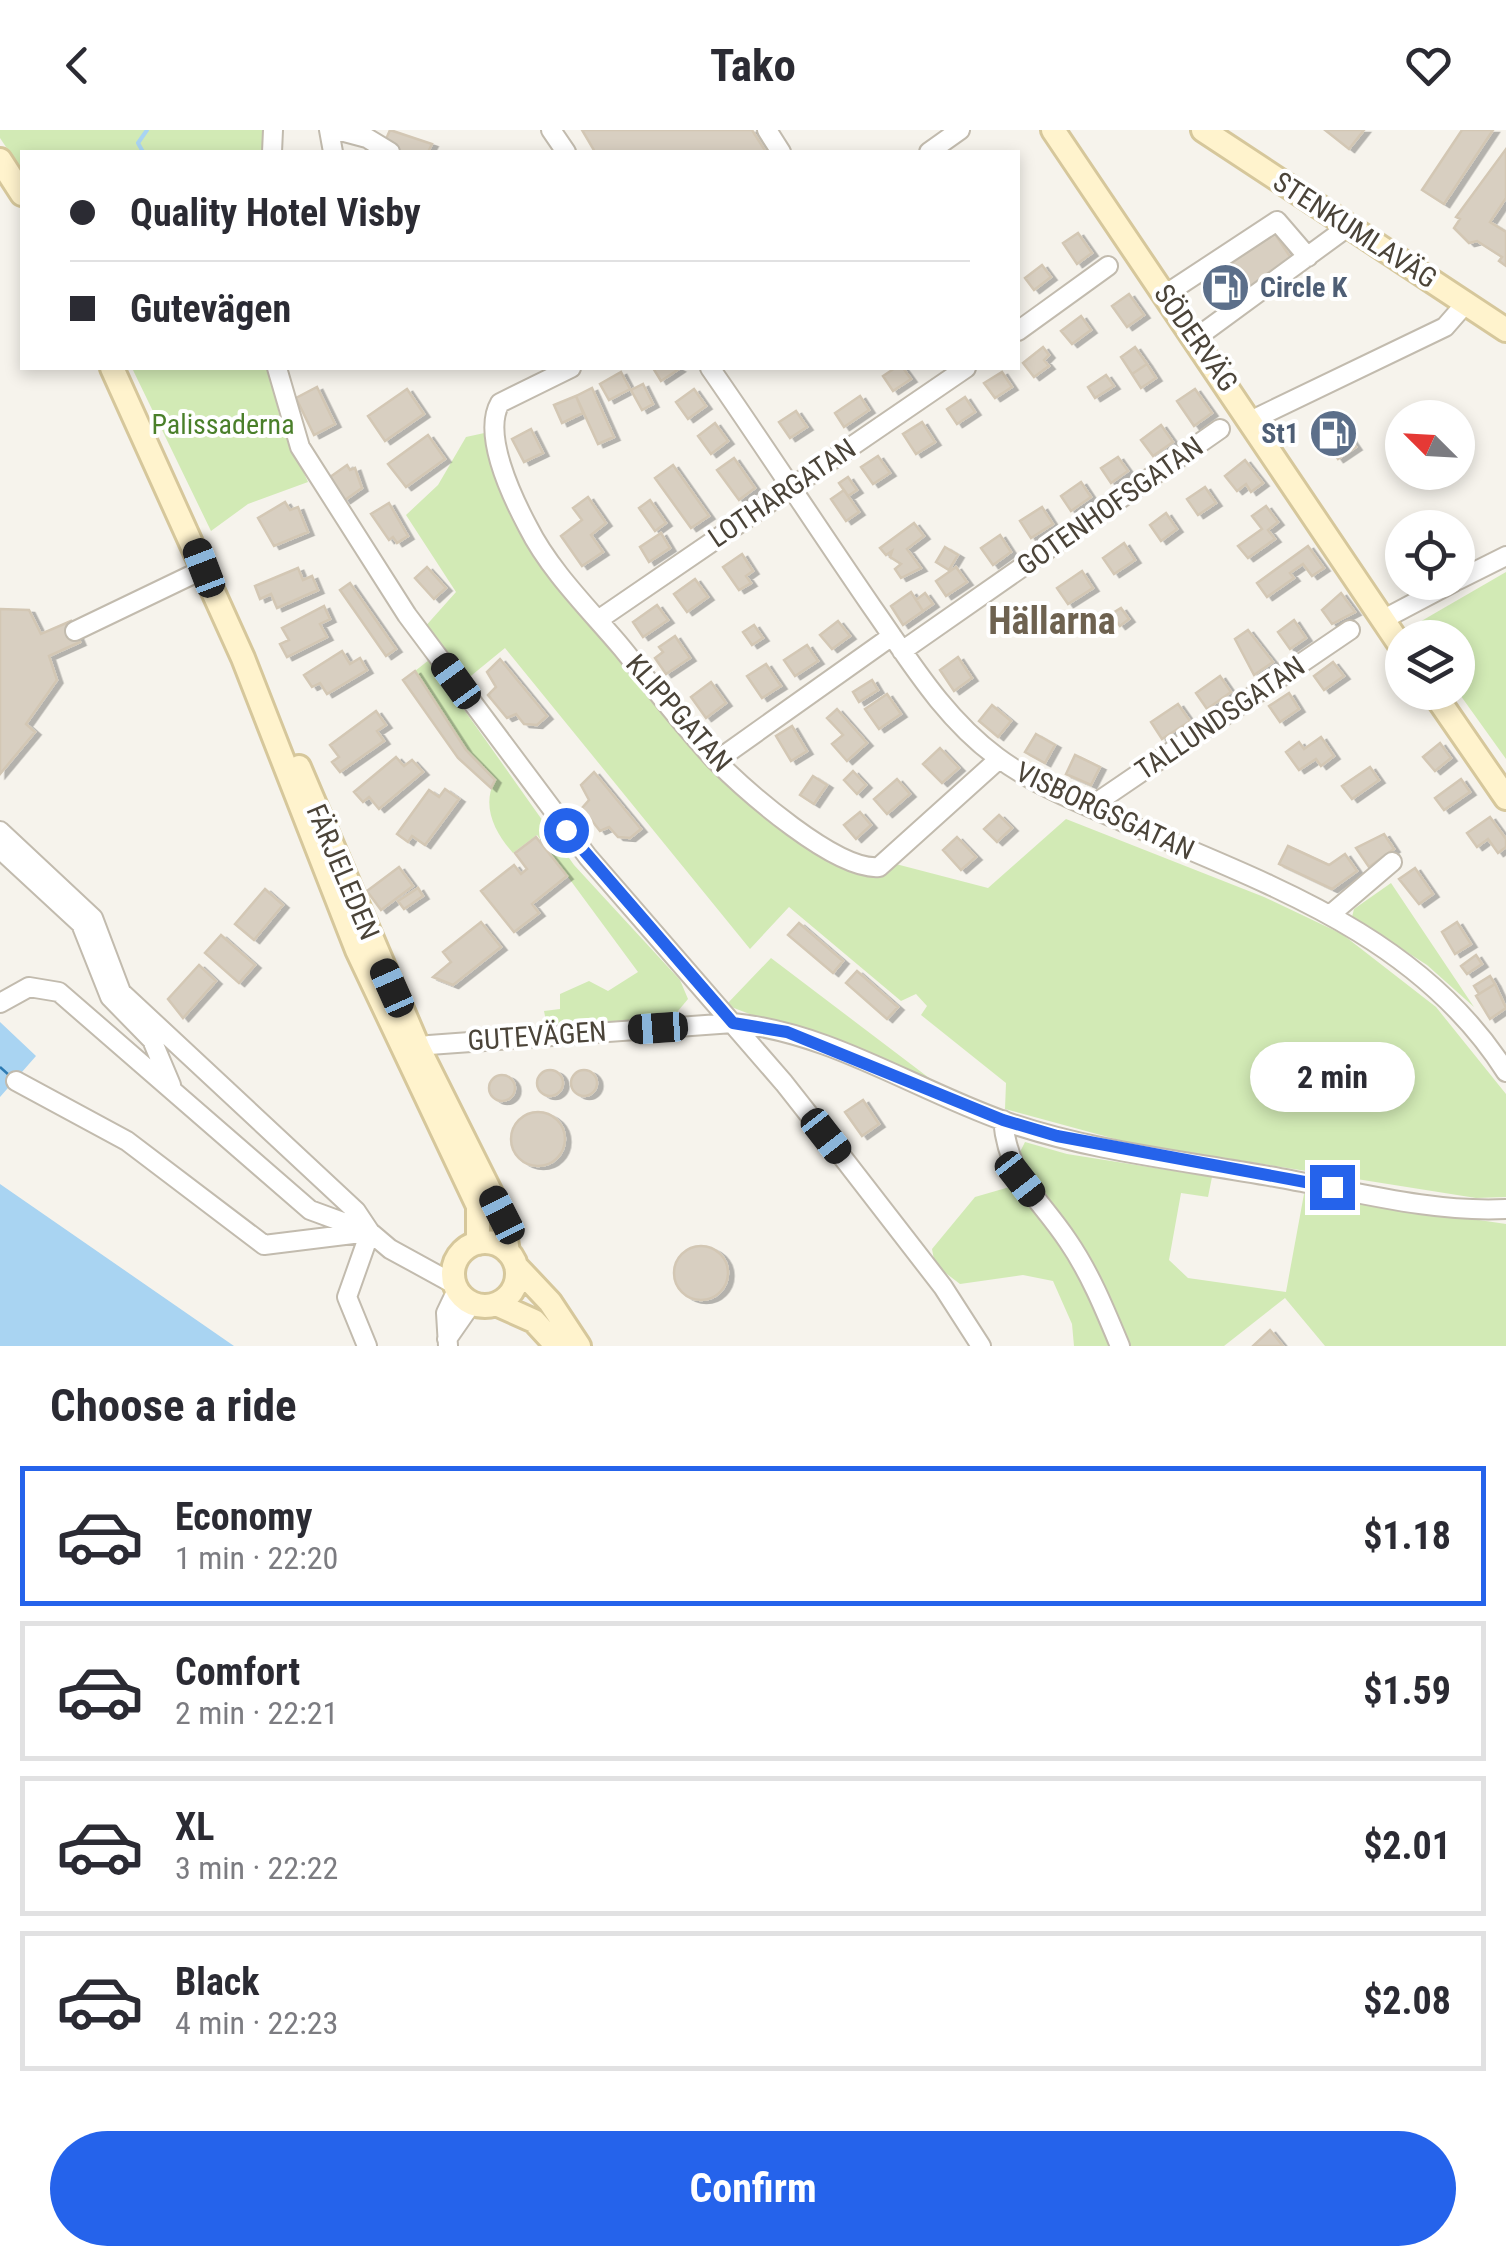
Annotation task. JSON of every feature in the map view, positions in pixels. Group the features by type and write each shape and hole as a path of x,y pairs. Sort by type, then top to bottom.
{"street":[{"path":"337,130 367,138 387,150"},
{"path":"932,150 960,130"},
{"name":"SÖDERVÄG","path":"1052,130 1252,420 1385,624"},
{"name":"STENKUMLAVÄG","path":"1203,130 1506,330"},
{"path":"0,160 20,191"},
{"path":"1166,294 1277,221 1308,257"},
{"path":"1196,338 1349,226"},
{"path":"1020,330 1108,266"},
{"path":"1252,420 1445,327 1466,303"},
{"name":"FÄRJELEDEN","path":"113,370 244,658 269,698 478,1206 478,1243"},
{"path":"278,370 300,447 407,616 588,857 733,1023 923,1259 982,1346"},
{"name":"KLIPPGATAN","path":"566,370 500,403 493,424 502,462 528,528 598,620 716,761 805,835 864,868 879,866 1000,759"},
{"name":"VISBORGSGATAN","path":"711,370 897,643 962,730 1000,759 1090,807 1331,914 1418,972 1482,1034 1506,1072"},
{"name":"LOTHARGATAN","path":"598,620 963,370"},
{"name":"GOTENHOFSGATAN","path":"716,761 1220,430"},
{"path":"1475,572 1506,556"},
{"path":"76,632 204,568"},
{"path":"1382,620 1421,600"},
{"name":"TALLUNDSGATAN","path":"1090,807 1350,630"},
{"path":"1445,710 1506,798"},
{"path":"0,830 93,918 121,992 356,1211 370,1232 390,1249 470,1295 534,1321 557,1346"},
{"path":"0,848 81,924 110,997 152,1040 173,1090"},
{"path":"1331,914 1392,862"},
{"path":"0,1003 29,987 59,992 310,1210 370,1232"},
{"name":"GUTEVÄGEN","path":"412,1052 733,1023 787,1032 1003,1120"},
{"name":"FÄRJELEDEN","path":"412,1052 502,1215 512,1259 550,1302 579,1346"},
{"path":"16,1081 137,1149 264,1245 370,1232"},
{"path":"1120,1346 1078,1256 1020,1179 1006,1150 1003,1120 1124,1150 1332,1187 1463,1208 1506,1209"},
{"path":"367,1346 347,1297 370,1232"},
{"path":"448,1342 446,1313 470,1295 513,1289 512,1259 494,1244 478,1243 458,1256 470,1295"}],"green space":[{"path":"0,130 266,130 265,150 20,150 20,168 0,138"},
{"name":"Palissaderna","path":"133,370 268,370 281,422 308,482 248,504 211,531"},
{"path":"489,432 496,461 569,582 622,660 712,769 764,813 862,874 892,863 988,888 1066,819 1264,897 1342,934 1436,1007 1506,1094 1506,1197 1476,1198 1130,1143 1005,1109 1006,1083 921,1015 927,1006 916,994 901,1001 789,907 750,949 505,648 461,684 423,629 456,592 406,515 438,485 466,437"},
{"path":"1506,572 1506,759 1471,710 1475,710 1475,620 1423,620 1458,600 1475,600 1475,590"},
{"path":"429,660 574,865 680,980 688,999 673,1017 547,1026 544,1011 560,1009 560,994 589,981 608,991 638,972 537,835 513,853 501,837 492,819 489,800 495,780 466,750 415,671"},
{"path":"1391,883 1474,1007 1427,965 1352,917 1354,909"},
{"path":"771,958 941,1087 726,1005"},
{"path":"1025,1142 1067,1154 1212,1177 1208,1197 1181,1193 1169,1260 1188,1278 1286,1292 1304,1194 1506,1224 1506,1346 1325,1346 1285,1298 1224,1346 1074,1346 1072,1324 1053,1281 1023,1275 960,1284 935,1265 932,1249 975,1197 1013,1186 1023,1169 1020,1152"}],"water":[{"path":"0,1022 36,1056 0,1097"},
{"path":"0,1184 234,1346 0,1346"}],"building":[{"path":"390,130 432,144 429,150 392,150 383,146"},
{"path":"582,130 752,130 765,150 594,150"},
{"path":"1325,130 1364,130 1349,149"},
{"path":"1462,130 1493,130 1444,204 1422,190"},
{"path":"1506,149 1506,198 1490,222 1506,232 1506,266 1499,261 1502,257 1477,241 1469,243 1454,228 1460,219 1456,217"},
{"path":"1078,233 1092,253 1077,264 1063,243"},
{"path":"1275,234 1291,258 1220,312 1201,283"},
{"path":"1042,265 1051,277 1034,290 1025,278"},
{"path":"1129,294 1144,315 1127,327 1112,306"},
{"path":"1081,316 1091,330 1072,344 1061,331"},
{"path":"1043,347 1049,355 1044,360 1049,366 1034,377 1023,363"},
{"path":"1135,347 1147,364 1132,374 1121,357"},
{"path":"1147,364 1156,378 1141,388 1132,374"},
{"path":"654,370 678,370 661,381"},
{"path":"892,370 904,370 911,379 893,391 883,376"},
{"path":"621,372 630,389 609,400 600,384"},
{"path":"1002,372 1012,387 995,398 984,383"},
{"path":"1106,375 1114,386 1095,398 1088,387"},
{"path":"643,384 653,404 642,410 631,390"},
{"path":"317,387 335,424 314,435 296,398"},
{"path":"592,388 614,437 598,444 576,396"},
{"path":"407,389 424,414 385,441 368,416"},
{"path":"694,389 706,406 688,419 676,402"},
{"path":"1195,389 1212,413 1194,426 1177,401"},
{"path":"576,396 583,413 562,423 554,405"},
{"path":"860,396 869,410 844,427 835,413"},
{"path":"965,397 975,412 957,424 947,409"},
{"path":"796,411 807,427 790,438 779,422"},
{"path":"1332,412 1356,447 1338,459 1314,425"},
{"path":"922,422 935,442 916,454 903,434"},
{"path":"715,423 728,441 711,454 698,436"},
{"path":"1161,425 1173,442 1153,456 1141,440"},
{"path":"531,429 543,453 524,462 512,439"},
{"path":"428,435 445,459 406,487 388,464"},
{"path":"878,456 890,473 873,484 861,467"},
{"path":"1118,457 1128,471 1111,483 1101,468"},
{"path":"734,458 755,488 739,500 717,470"},
{"path":"1245,460 1263,483 1251,492 1246,484 1237,491 1225,476"},
{"path":"347,465 350,470 355,468 362,488 345,500 330,477"},
{"path":"673,465 709,516 691,528 655,478"},
{"path":"848,477 857,490 848,496 839,483"},
{"path":"1081,482 1091,497 1071,511 1061,496"},
{"path":"1205,487 1216,503 1198,515 1187,499"},
{"path":"844,490 859,512 846,521 831,499"},
{"path":"588,497 606,523 591,535 603,552 582,566 561,536 582,520 573,508"},
{"path":"650,500 666,523 655,531 639,508"},
{"path":"285,502 290,510 298,507 308,532 274,546 258,518"},
{"path":"389,503 408,536 397,543 393,537 389,540 371,514"},
{"path":"1266,506 1278,522 1268,530 1275,539 1248,558 1238,546 1262,529 1252,516"},
{"path":"1042,507 1053,524 1031,538 1020,521"},
{"path":"1166,513 1177,529 1161,541 1150,525"},
{"path":"914,523 924,536 907,549 921,568 901,578 895,569 901,564 890,557 892,551 886,555 880,548"},
{"path":"661,533 670,548 649,562 640,547"},
{"path":"1000,535 1011,552 993,565 981,548"},
{"path":"1124,543 1135,560 1114,574 1103,558"},
{"path":"1308,546 1324,568 1312,576 1303,564 1290,573 1294,578 1267,597 1257,583"},
{"path":"945,547 958,555 949,570 936,562"},
{"path":"742,554 753,571 746,576 751,583 739,590 723,567"},
{"path":"427,567 446,588 434,599 415,578"},
{"path":"956,567 967,582 946,596 936,581"},
{"path":"298,568 303,580 312,576 318,590 277,608 271,594 260,599 255,586"},
{"path":"1082,571 1093,588 1068,604 1057,588"},
{"path":"695,579 708,597 687,612 674,594"},
{"path":"350,583 396,649 386,656 340,590"},
{"path":"911,592 923,611 903,625 891,606"},
{"path":"925,593 933,604 923,611 916,600"},
{"path":"1341,593 1355,612 1332,624 1322,610"},
{"path":"657,605 668,620 643,637 633,622"},
{"path":"324,606 330,619 320,624 327,637 287,657 280,644 289,640 282,628"},
{"path":"1033,606 1042,619 1025,632 1015,618"},
{"path":"1121,608 1129,619 1120,626 1111,614"},
{"path":"0,609 29,610 41,634 71,621 80,642 49,656 57,680 26,724 35,732 0,774"},
{"path":"1294,620 1306,638 1290,649 1278,632"},
{"path":"838,621 850,636 832,649 820,635"},
{"path":"754,625 763,638 752,645 743,632"},
{"path":"1248,630 1273,662 1254,675 1235,639"},
{"path":"675,636 690,658 666,674 655,658 663,652 659,647"},
{"path":"807,645 818,661 795,676 784,660"},
{"path":"342,651 350,664 360,658 367,670 327,694 320,683 312,687 304,675"},
{"path":"958,657 972,678 954,691 940,670"},
{"path":"500,659 547,716 537,725 524,724 516,714 507,718 488,695 496,687 487,672"},
{"path":"1333,662 1344,676 1324,690 1314,676"},
{"path":"766,664 781,686 762,698 747,676"},
{"path":"415,671 466,750 495,780 491,788 458,758 403,680"},
{"path":"1220,676 1231,692 1207,709 1196,693"},
{"path":"872,680 878,690 859,702 853,692"},
{"path":"711,682 726,703 706,718 691,697"},
{"path":"1289,693 1299,709 1280,722 1269,706"},
{"path":"887,694 901,714 879,729 865,709"},
{"path":"1178,704 1190,721 1162,739 1151,722"},
{"path":"992,705 1011,721 998,737 979,721"},
{"path":"837,709 867,743 847,761 832,744 843,735 827,718"},
{"path":"376,711 386,725 377,731 384,741 340,772 332,762 339,757 330,745"},
{"path":"792,726 807,751 791,761 776,736"},
{"path":"1036,734 1055,745 1045,763 1025,752"},
{"path":"1321,737 1334,756 1321,766 1316,759 1299,770 1286,752 1299,742 1304,749"},
{"path":"1440,743 1451,758 1435,771 1423,757"},
{"path":"940,748 959,768 942,783 923,764"},
{"path":"1075,755 1100,767 1091,785 1066,774"},
{"path":"396,757 404,766 412,760 423,772 379,809 369,797 363,802 354,792"},
{"path":"1370,767 1379,780 1352,799 1342,786"},
{"path":"853,771 866,785 857,794 844,780"},
{"path":"594,772 641,829 630,838 618,837 609,827 600,831 582,808 589,800 581,785"},
{"path":"813,776 827,785 814,804 800,795"},
{"path":"897,779 910,794 887,814 874,799"},
{"path":"1461,779 1470,792 1444,810 1435,798"},
{"path":"445,789 459,799 425,845 412,836 408,842 397,834 429,790 439,797"},
{"path":"860,812 871,825 856,839 844,825"},
{"path":"999,815 1012,828 997,842 984,829"},
{"path":"1490,817 1506,839 1506,847 1498,853 1488,839 1477,847 1467,833"},
{"path":"1384,834 1394,849 1369,867 1356,848"},
{"path":"536,837 567,876 532,904 539,913 514,932 481,891 514,865 521,874 527,869 515,853"},
{"path":"957,837 976,857 961,870 943,850"},
{"path":"1288,846 1329,865 1345,854 1357,871 1332,889 1279,864"},
{"path":"399,867 413,886 381,910 367,891"},
{"path":"1415,868 1433,894 1419,904 1399,879"},
{"path":"418,888 423,896 404,909 398,901"},
{"path":"265,889 283,905 254,940 235,924"},
{"path":"481,922 501,947 453,985 433,977 451,962 443,952"},
{"path":"1457,922 1471,944 1455,954 1442,932"},
{"path":"799,923 843,961 833,973 788,935"},
{"path":"221,935 255,965 239,983 205,953"},
{"path":"1476,955 1482,964 1467,974 1461,966"},
{"path":"199,965 216,981 183,1018 168,999"},
{"path":"857,971 898,1007 887,1019 846,983"},
{"path":"1490,976 1495,984 1479,994 1474,986"},
{"path":"1495,984 1506,1008 1490,1019 1476,996"},
{"path":"550,1070 559,1074 563,1083 559,1092 550,1096 541,1092 537,1083 541,1074"},
{"path":"584,1070 593,1074 597,1083 593,1092 584,1096 575,1092 571,1083 575,1074"},
{"path":"502,1075 511,1079 515,1088 511,1097 502,1101 493,1097 489,1088 493,1079"},
{"path":"863,1100 879,1124 862,1136 845,1112"},
{"path":"538,1112 557,1120 565,1139 557,1158 538,1166 519,1158 511,1139 519,1120"},
{"path":"701,1246 720,1254 728,1273 720,1292 701,1300 682,1292 674,1273 682,1254"},
{"path":"1270,1330 1283,1346 1253,1346"}],"waterway":[{"path":"142,150 138,143 147,130"}],"ferry route":[{"path":"0,1067 10,1076"}],"place":[{"name":"Circle K","path":"1225,287"},
{"name":"St1","path":"1334,433"}],"district":[{"name":"Hällarna","path":"1052,621"}],"route":[{"path":"566,830 733,1023 787,1032 1003,1120 1057,1136 1332,1187"}]}
